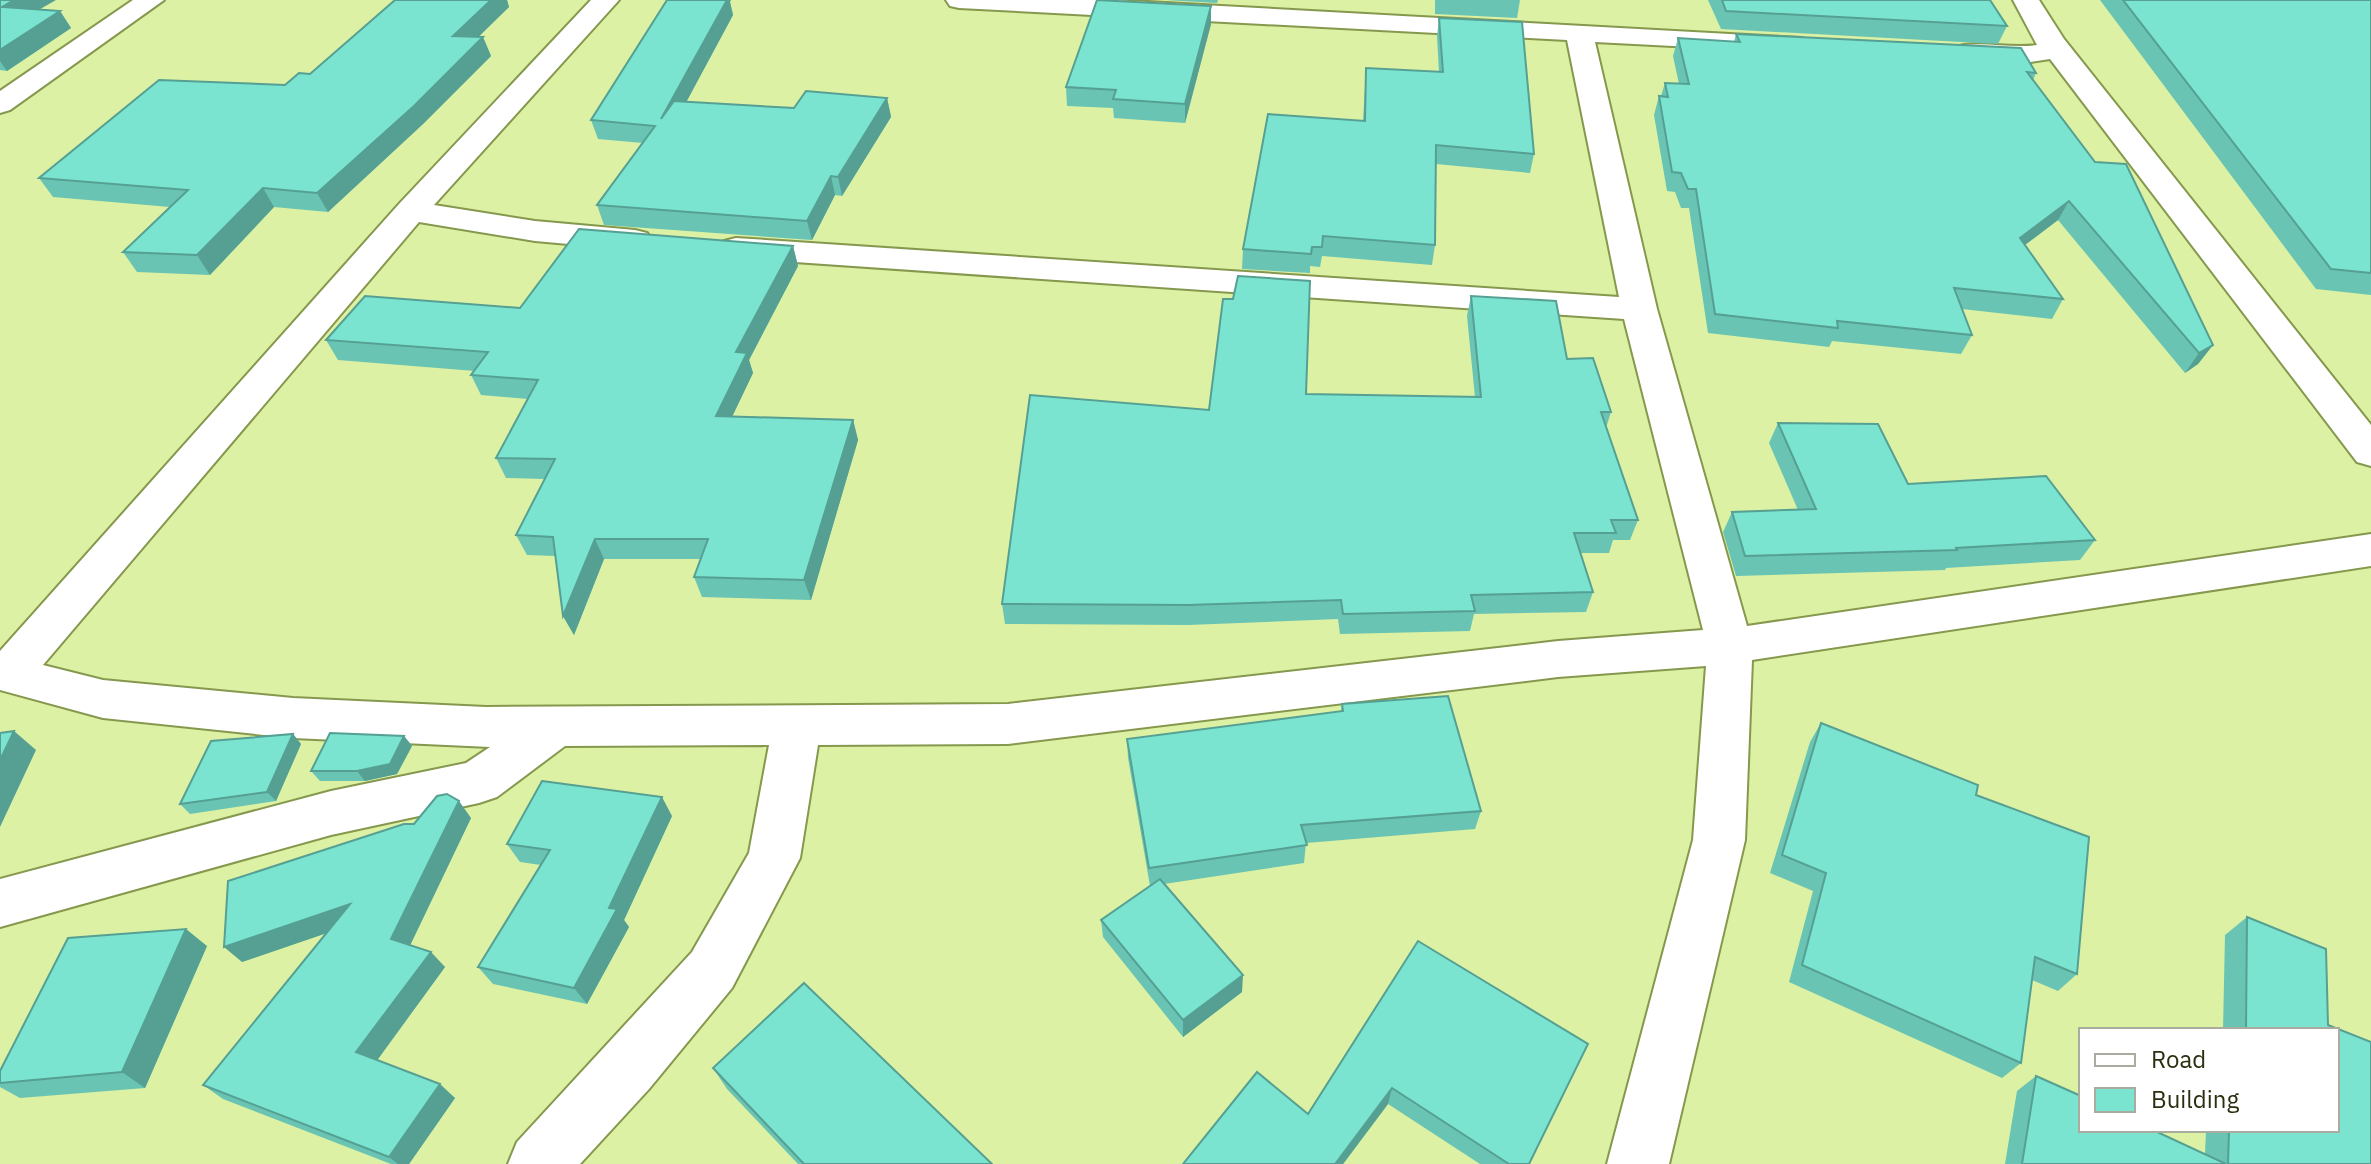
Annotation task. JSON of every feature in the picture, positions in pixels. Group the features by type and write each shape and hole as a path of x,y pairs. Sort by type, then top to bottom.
{"street":[{"path":"0,104 151,0"},
{"path":"606,0 411,211 4,673 103,699 293,718 554,728 1008,724 1558,659 1730,646 2371,550"},
{"path":"959,0 1059,2 1814,45"},
{"path":"2026,0 2052,43 2371,452"},
{"path":"1579,32 1639,309 1730,646 1719,840 1638,1164"},
{"path":"1940,52 2018,56 2046,52 2052,43"},
{"path":"411,211 535,231 688,245 1639,309"},
{"path":"539,1164 628,1068 712,970 774,858 797,727"},
{"path":"0,903 331,813 479,782 554,728"}],"building":[{"path":"0,0 14,0 2,7 60,11 0,50"},
{"path":"395,0 491,0 453,36 483,37 414,106 317,193 263,188 197,255 123,252 188,190 39,178 159,80 285,85 299,73 310,74"},
{"path":"667,0 727,0 661,119 674,101 794,108 806,91 887,98 838,177 831,176 807,221 597,205 655,126 591,120"},
{"path":"1097,0 1211,6 1185,104 1113,99 1116,90 1066,87"},
{"path":"1722,0 1990,0 2007,26 1726,11"},
{"path":"2123,0 2371,0 2371,273 2331,269"},
{"path":"1439,18 1522,22 1534,154 1436,145 1435,245 1323,236 1322,247 1312,247 1311,254 1243,249 1268,114 1365,121 1366,68 1443,72"},
{"path":"1736,34 2021,48 2036,73 2027,72 2095,162 2126,164 2213,345 2199,353 2069,201 2020,238 2063,299 1954,288 1972,335 1837,321 1838,328 1715,314 1696,189 1688,189 1681,173 1672,172 1659,96 1668,97 1665,83 1689,84 1678,38 1740,42"},
{"path":"579,229 793,246 736,352 747,353 716,416 853,420 804,580 694,577 708,539 595,539 563,616 553,537 516,535 555,459 496,458 538,380 471,375 488,352 326,340 365,296 520,308"},
{"path":"1238,276 1310,281 1306,394 1481,397 1471,296 1556,301 1567,359 1593,358 1611,412 1601,412 1638,520 1611,520 1616,533 1574,533 1593,592 1471,595 1475,611 1343,614 1341,600 1188,605 1002,604 1030,395 1209,410 1223,299 1233,299"},
{"path":"1778,423 1878,424 1908,484 2046,476 2095,540 1957,550 1745,556 1732,512 1816,509"},
{"path":"1448,696 1481,811 1301,825 1307,845 1149,868 1127,739 1343,711 1342,704"},
{"path":"1821,723 1978,785 1976,795 2089,837 2077,974 2035,957 2021,1063 1802,965 1826,873 1782,855"},
{"path":"14,731 0,760 0,733"},
{"path":"330,733 404,736 390,764 357,771 311,771"},
{"path":"293,734 267,792 180,804 211,741"},
{"path":"542,781 662,797 609,908 617,909 574,988 478,967 550,850 507,844"},
{"path":"447,794 459,801 391,939 431,952 356,1052 440,1084 389,1157 203,1085 350,904 224,947 228,881 404,824 414,824 437,796"},
{"path":"1160,879 1243,975 1183,1020 1101,920"},
{"path":"2247,917 2326,949 2328,1025 2336,1028 2246,1028"},
{"path":"186,929 122,1072 0,1083 0,1071 68,938"},
{"path":"1418,941 1588,1044 1529,1164 1509,1164 1392,1088 1338,1164 1183,1164 1257,1072 1308,1114"},
{"path":"804,983 992,1164 804,1164 713,1068"},
{"path":"2339,1029 2371,1042 2371,1164 2228,1164 2229,1132 2339,1132"},
{"path":"2036,1076 2079,1095 2079,1132 2157,1132 2226,1164 2022,1164"}]}
